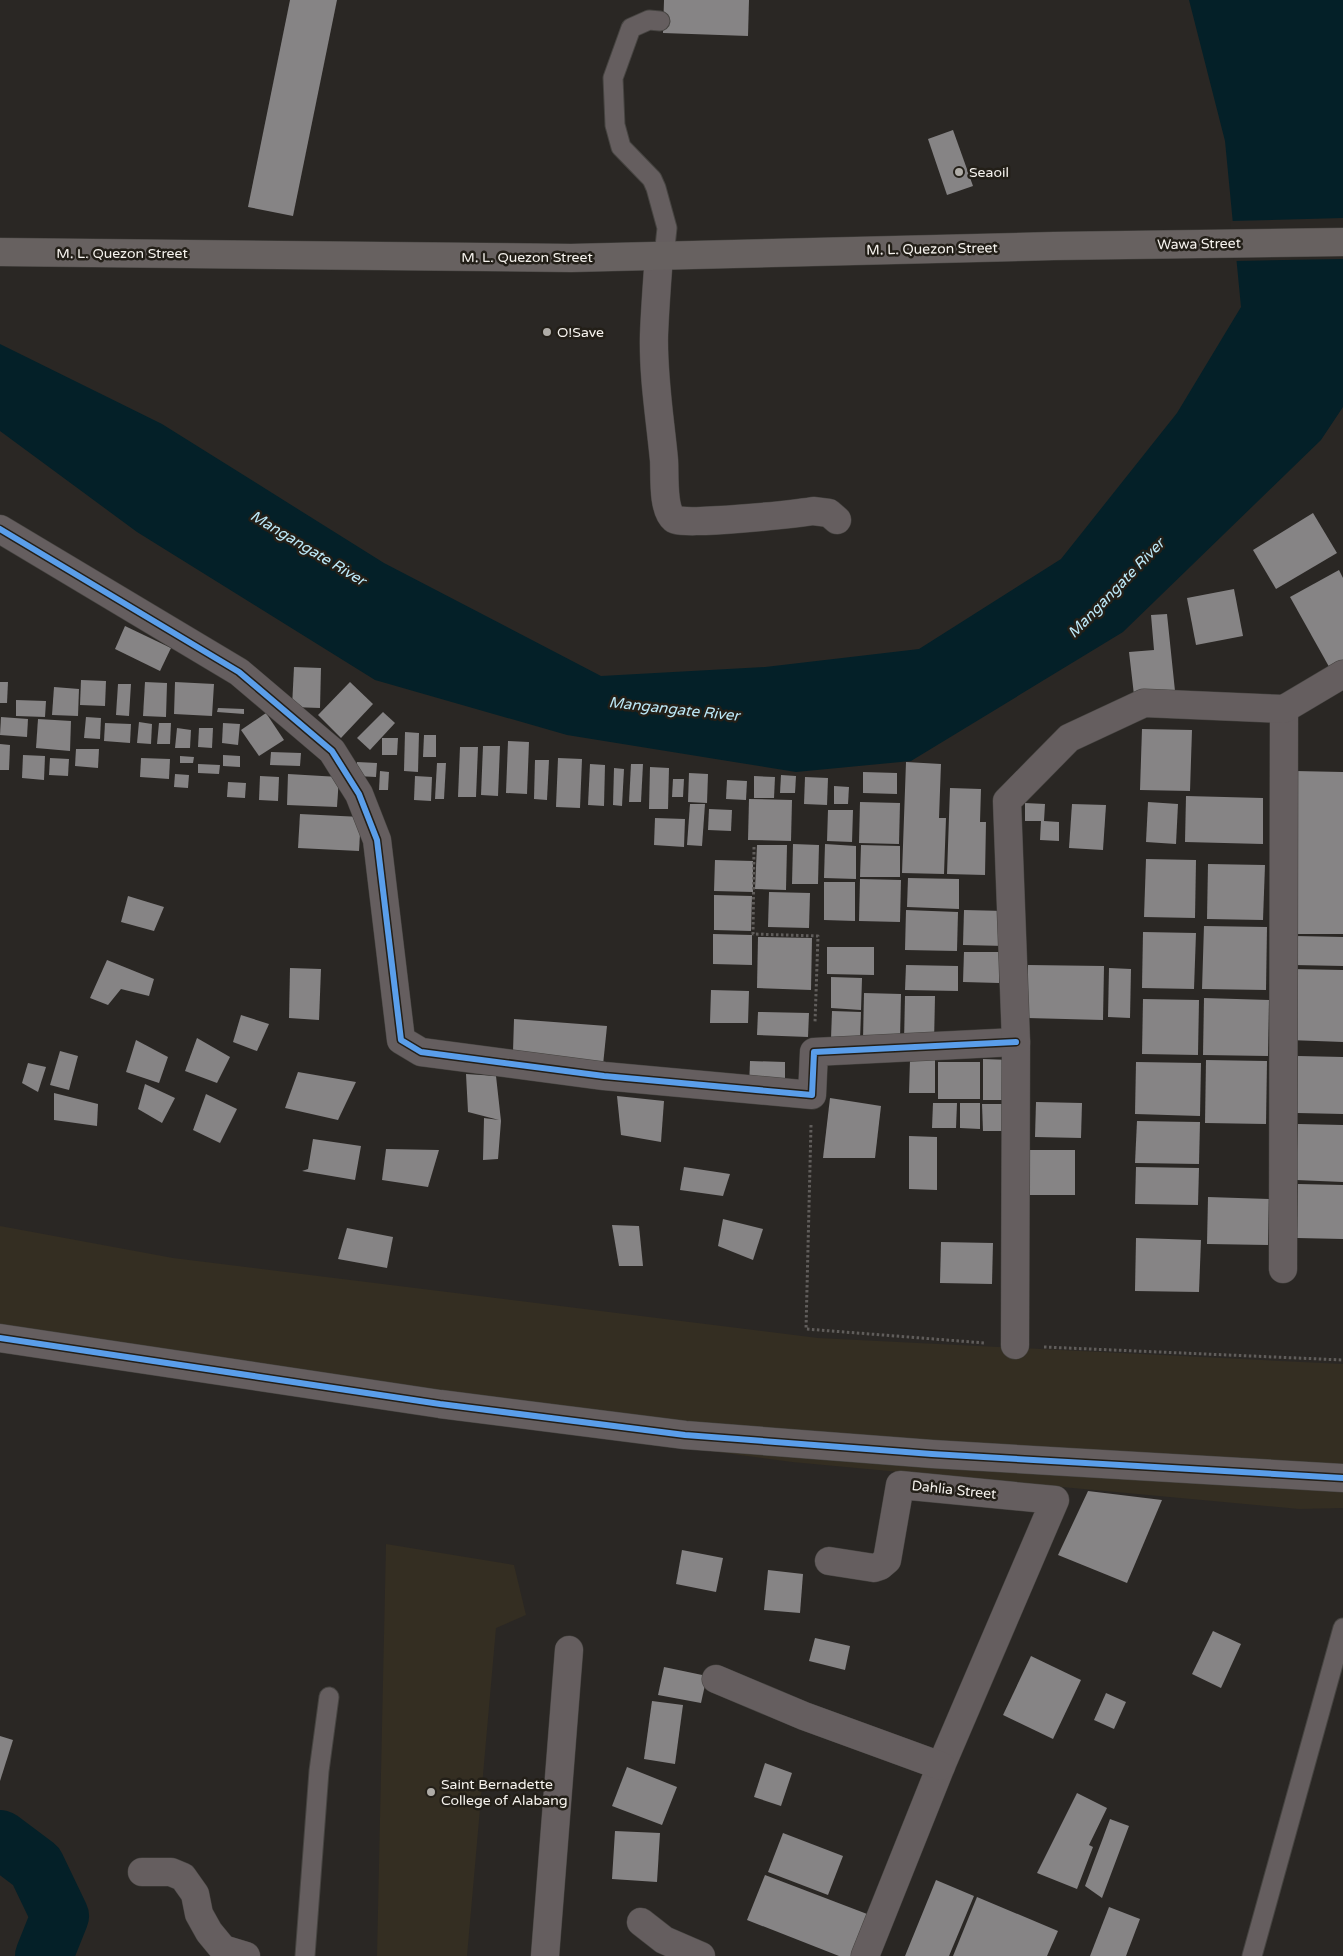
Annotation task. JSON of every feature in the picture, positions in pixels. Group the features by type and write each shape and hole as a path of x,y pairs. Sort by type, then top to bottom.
{"main road":[{"name":"Wawa Street","path":"1054,246 1343,242"},
{"name":"M. L. Quezon Street","path":"0,252 571,258 1054,246"}],"street":[{"path":"661,256 654,336 656,391 664,461 665,491 668,510 673,519 680,522 813,511 829,513 837,520"},
{"path":"0,529 239,672 332,751 359,794 376,840 401,1040 421,1052 604,1076 812,1095 814,1052 1016,1042"},
{"path":"1015,1346 1016,1042 1007,801 1069,738 1144,703 1284,709 1343,674"},
{"path":"1283,1269 1284,709"},
{"path":"0,1338 430,1402 686,1435 932,1454 1343,1478"},
{"name":"Dahlia Street","path":"828,1561 874,1568 887,1560 900,1485 1056,1500 941,1766"},
{"path":"545,1956 569,1650"},
{"path":"716,1678 813,1719 941,1766 865,1956"},
{"path":"142,1872 171,1872 183,1877 195,1894 199,1914 209,1932 223,1949 246,1956"},
{"path":"641,1922 664,1940 701,1956"}],"lane":[{"path":"660,21 649,20 631,28 613,78 615,125 621,147 652,179 667,228 661,256"},
{"path":"1252,1956 1343,1628"},
{"path":"305,1956 319,1771 330,1697"}],"path":[{"path":"754,846 752,934 818,936 814,1052"},
{"path":"812,1095 806,1329 1015,1346 1343,1360"}],"shaded area":[{"path":"0,1226 173,1258 818,1338 1343,1364 1343,1508 1299,1509 792,1462 0,1351"},
{"name":"Saint Bernadette College of Alabang","path":"386,1544 514,1565 526,1615 496,1628 467,1956 377,1956"}],"water":[{"path":"1189,0 1343,0 1343,407 1321,440 1123,632 911,761 796,772 567,735 375,680 137,532 0,431 0,344 162,424 384,563 601,676 765,667 919,649 1061,559 1177,413 1241,307 1225,141"}],"pier":[{"path":"1343,218 1343,259 1234,261 1230,221"}],"building":[{"path":"290,0 337,0 293,216 248,207"},
{"path":"664,0 749,0 748,36 663,33"},
{"path":"953,130 973,186 947,195 928,139"},
{"path":"1313,513 1337,553 1276,589 1253,550"},
{"path":"1339,570 1343,578 1343,666 1332,672 1290,597"},
{"path":"1234,589 1243,636 1196,645 1187,598"},
{"path":"1167,614 1175,691 1134,695 1129,652 1154,650 1151,615"},
{"path":"125,626 171,648 160,671 115,649"},
{"path":"294,667 321,668 320,708 292,707"},
{"path":"81,680 106,681 105,706 80,705"},
{"path":"0,682 8,682 7,703 0,703"},
{"path":"145,682 167,683 166,717 143,716"},
{"path":"175,682 214,684 212,716 174,714"},
{"path":"350,682 373,704 341,738 318,715"},
{"path":"118,684 131,684 129,716 116,715"},
{"path":"54,687 79,689 78,716 52,715"},
{"path":"16,700 46,701 45,717 16,716"},
{"path":"218,708 244,709 244,714 217,712"},
{"path":"383,712 395,723 370,750 357,738"},
{"path":"266,713 284,740 259,756 241,730"},
{"path":"1,717 28,719 27,737 0,735"},
{"path":"86,717 101,718 100,739 84,738"},
{"path":"38,719 71,721 70,751 36,748"},
{"path":"139,722 152,724 151,744 137,743"},
{"path":"105,723 131,724 130,743 104,741"},
{"path":"159,723 171,723 170,744 157,744"},
{"path":"223,723 240,724 238,745 222,743"},
{"path":"177,728 191,730 190,748 175,748"},
{"path":"199,728 213,728 212,748 198,747"},
{"path":"1142,729 1192,730 1190,791 1140,790"},
{"path":"405,732 419,733 418,772 404,771"},
{"path":"424,735 436,735 436,757 423,757"},
{"path":"382,738 398,738 397,755 382,755"},
{"path":"508,741 529,742 527,794 506,793"},
{"path":"0,744 10,745 9,770 0,770"},
{"path":"483,746 500,746 498,796 481,795"},
{"path":"460,747 478,747 476,797 458,797"},
{"path":"76,749 99,749 98,768 75,766"},
{"path":"271,752 301,753 300,766 270,765"},
{"path":"23,755 45,756 44,780 22,778"},
{"path":"223,755 240,756 240,767 223,766"},
{"path":"180,756 194,757 193,763 180,763"},
{"path":"50,758 69,759 68,776 49,775"},
{"path":"141,758 170,759 169,779 140,777"},
{"path":"558,758 582,759 580,808 556,807"},
{"path":"535,760 549,760 547,800 534,799"},
{"path":"357,762 377,763 376,777 356,776"},
{"path":"906,762 941,764 939,818 946,818 944,874 902,873"},
{"path":"437,763 446,763 444,799 435,799"},
{"path":"198,764 220,765 219,774 198,773"},
{"path":"590,764 605,765 604,806 588,805"},
{"path":"631,764 643,764 641,802 629,802"},
{"path":"650,767 669,768 668,809 649,809"},
{"path":"614,768 624,769 622,806 613,805"},
{"path":"380,771 389,772 388,790 379,790"},
{"path":"1295,771 1343,772 1343,934 1295,934"},
{"path":"863,772 897,773 897,794 863,793"},
{"path":"689,773 708,774 707,803 688,802"},
{"path":"175,774 189,775 188,788 174,787"},
{"path":"288,774 339,777 337,807 287,805"},
{"path":"781,775 796,776 795,793 780,793"},
{"path":"260,776 279,777 278,801 259,800"},
{"path":"415,776 432,777 431,801 414,800"},
{"path":"754,776 775,777 774,798 754,798"},
{"path":"805,777 828,778 827,805 804,804"},
{"path":"673,779 684,779 683,797 672,797"},
{"path":"727,780 747,781 746,800 726,799"},
{"path":"228,782 246,783 245,798 227,797"},
{"path":"834,786 849,787 848,804 834,804"},
{"path":"950,788 981,789 980,822 986,822 985,875 947,874"},
{"path":"1186,796 1263,798 1263,844 1185,842"},
{"path":"749,799 792,800 791,841 748,840"},
{"path":"860,802 900,803 899,844 859,843"},
{"path":"1148,802 1178,804 1176,844 1146,842"},
{"path":"1025,803 1045,804 1044,821 1059,822 1059,841 1040,840 1041,821 1025,821"},
{"path":"690,804 705,804 702,846 687,845"},
{"path":"1072,804 1106,805 1103,850 1069,848"},
{"path":"709,809 732,810 731,831 708,830"},
{"path":"828,810 853,810 852,842 827,841"},
{"path":"300,814 361,817 359,851 298,848"},
{"path":"655,818 685,819 684,847 654,845"},
{"path":"793,844 819,845 818,884 792,884"},
{"path":"825,844 856,846 856,879 824,878"},
{"path":"757,845 787,845 786,890 755,889"},
{"path":"861,845 900,846 900,877 860,877"},
{"path":"1146,859 1196,860 1195,918 1144,917"},
{"path":"715,860 753,861 753,892 714,891"},
{"path":"1208,864 1265,865 1263,920 1207,919"},
{"path":"908,878 959,879 959,909 907,907"},
{"path":"860,879 901,880 900,922 859,921"},
{"path":"824,882 855,882 855,921 824,920"},
{"path":"769,892 810,893 809,928 768,927"},
{"path":"714,895 752,896 751,931 714,930"},
{"path":"128,896 164,907 154,931 121,922"},
{"path":"906,910 958,912 957,951 905,950"},
{"path":"964,910 1005,911 1005,946 963,945"},
{"path":"1204,926 1267,927 1266,990 1202,989"},
{"path":"1143,932 1196,933 1194,989 1142,988"},
{"path":"713,934 752,935 752,965 713,964"},
{"path":"1295,936 1343,937 1343,966 1294,965"},
{"path":"758,937 812,938 811,990 757,988"},
{"path":"827,947 874,947 874,975 827,974"},
{"path":"964,952 1000,952 999,983 963,982"},
{"path":"107,960 154,979 149,996 121,989 108,1005 90,998"},
{"path":"906,965 958,966 958,991 905,990"},
{"path":"1028,965 1104,966 1103,1020 1027,1018"},
{"path":"290,968 321,969 319,1020 289,1018"},
{"path":"1109,968 1131,969 1130,1018 1108,1017"},
{"path":"1291,969 1343,970 1343,1042 1289,1040"},
{"path":"831,977 862,978 861,1010 831,1008"},
{"path":"711,990 749,991 748,1023 710,1023"},
{"path":"864,993 901,994 900,1040 863,1040"},
{"path":"905,996 935,996 934,1043 904,1042"},
{"path":"1204,998 1269,1000 1268,1056 1203,1055"},
{"path":"1143,999 1199,1000 1198,1055 1142,1054"},
{"path":"832,1011 861,1012 860,1040 831,1039"},
{"path":"758,1012 809,1013 808,1037 757,1035"},
{"path":"241,1015 269,1024 257,1051 233,1042"},
{"path":"514,1019 607,1026 603,1065 513,1052"},
{"path":"197,1038 230,1057 217,1083 185,1071"},
{"path":"136,1040 168,1057 159,1083 126,1072"},
{"path":"60,1051 78,1056 69,1090 50,1085"},
{"path":"1298,1056 1343,1057 1343,1114 1297,1113"},
{"path":"983,1059 1011,1060 1010,1100 983,1100"},
{"path":"910,1060 935,1060 935,1093 909,1093"},
{"path":"1206,1060 1267,1061 1266,1124 1205,1123"},
{"path":"750,1061 785,1062 785,1089 749,1088"},
{"path":"938,1062 980,1062 980,1099 938,1099"},
{"path":"1136,1062 1201,1063 1200,1116 1135,1114"},
{"path":"28,1063 46,1067 38,1092 22,1083"},
{"path":"298,1072 356,1082 338,1120 285,1108"},
{"path":"466,1074 496,1076 501,1121 498,1159 483,1160 484,1118 499,1120 468,1112"},
{"path":"145,1084 175,1098 162,1123 138,1109"},
{"path":"54,1093 98,1104 97,1126 54,1120"},
{"path":"206,1094 237,1109 220,1143 193,1130"},
{"path":"617,1096 664,1101 661,1142 621,1135"},
{"path":"830,1098 881,1106 875,1158 823,1158"},
{"path":"1036,1102 1082,1103 1081,1138 1035,1137"},
{"path":"933,1103 957,1103 956,1128 932,1128"},
{"path":"960,1103 980,1103 980,1129 960,1128"},
{"path":"982,1104 1006,1104 1006,1131 983,1131"},
{"path":"1137,1121 1200,1122 1199,1164 1135,1163"},
{"path":"1298,1124 1343,1125 1343,1182 1296,1180"},
{"path":"909,1136 937,1137 937,1190 909,1189"},
{"path":"313,1139 361,1146 355,1180 302,1171 308,1169"},
{"path":"386,1149 439,1150 428,1187 382,1180"},
{"path":"1030,1150 1075,1150 1075,1195 1029,1195"},
{"path":"684,1167 730,1174 723,1196 680,1190"},
{"path":"1136,1167 1199,1168 1198,1205 1135,1204"},
{"path":"1298,1184 1343,1185 1343,1239 1297,1238"},
{"path":"1208,1197 1269,1199 1268,1245 1207,1244"},
{"path":"723,1219 763,1229 753,1260 718,1246"},
{"path":"612,1225 639,1226 643,1266 619,1266"},
{"path":"347,1228 393,1237 387,1268 338,1259"},
{"path":"1136,1238 1201,1240 1199,1292 1135,1291"},
{"path":"941,1242 993,1243 992,1284 940,1283"},
{"path":"1088,1491 1162,1500 1127,1583 1058,1555"},
{"path":"682,1550 723,1558 716,1592 676,1584"},
{"path":"768,1570 803,1574 800,1613 764,1610"},
{"path":"1213,1631 1241,1644 1221,1688 1192,1674"},
{"path":"815,1638 850,1646 845,1670 809,1661"},
{"path":"1031,1656 1081,1680 1053,1739 1003,1715"},
{"path":"664,1667 707,1676 701,1703 658,1695"},
{"path":"1106,1693 1126,1702 1114,1729 1094,1720"},
{"path":"652,1701 683,1705 675,1764 644,1759"},
{"path":"0,1736 13,1740 0,1781"},
{"path":"765,1763 792,1773 781,1806 754,1797"},
{"path":"627,1767 677,1787 662,1825 612,1806"},
{"path":"1077,1793 1107,1808 1089,1845 1093,1847 1077,1889 1037,1873"},
{"path":"1110,1819 1129,1826 1102,1898 1085,1886"},
{"path":"615,1831 660,1833 657,1882 612,1879"},
{"path":"783,1833 843,1856 828,1895 768,1872"},
{"path":"765,1875 875,1917 860,1956 839,1956 747,1920"},
{"path":"936,1880 974,1896 949,1956 905,1956"},
{"path":"977,1897 1058,1931 1047,1956 953,1956"},
{"path":"1109,1907 1140,1919 1126,1956 1090,1956"}],"waterway":[{"name":"Mangangate River","path":"0,1839 36,1866 60,1916 44,1956"}],"cycle path":[{"path":"0,529 239,672 332,751 359,794 377,840 401,1040 421,1052 604,1076 812,1095 814,1052 1016,1042"},
{"path":"0,1338 440,1404 685,1435 932,1454 1343,1478"}],"place":[{"name":"Seaoil","path":"959,172"},
{"name":"O!Save","path":"547,332"},
{"name":"Saint Bernadette College of Alabang","path":"431,1792"}]}
